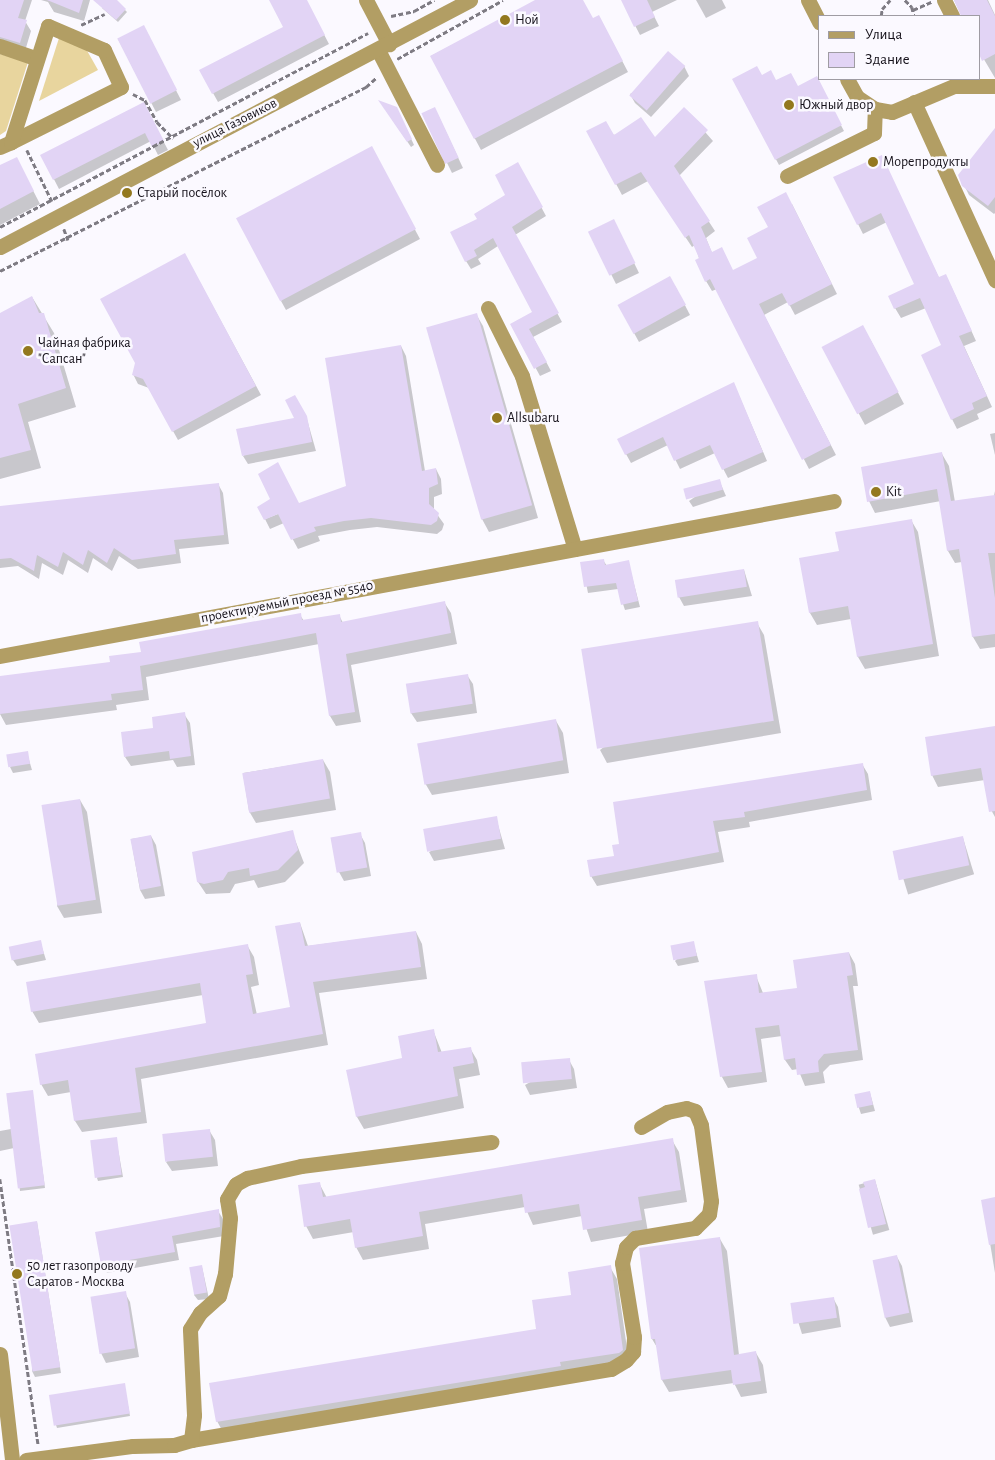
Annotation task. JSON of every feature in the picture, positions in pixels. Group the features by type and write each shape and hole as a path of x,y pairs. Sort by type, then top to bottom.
{"street":[{"path":"366,0 379,25 388,68 436,165"},
{"name":"улица Газовиков","path":"0,247 384,47 470,0"},
{"path":"808,0 818,20"},
{"path":"944,0 952,15"},
{"path":"48,26 104,50 122,88 12,145 48,26"},
{"path":"0,46 37,59"},
{"path":"980,71 990,85"},
{"path":"848,80 856,97 875,109 892,112 954,86 990,85"},
{"path":"914,102 995,280"},
{"path":"787,176 874,134 875,109"},
{"path":"488,308 522,376 575,549"},
{"name":"проектируемый проезд № 5540","path":"0,656 834,501"},
{"path":"33,1459 133,1446 174,1445 191,1440 611,1369 626,1360 633,1352 634,1337 622,1263 626,1247 635,1238 695,1228 710,1214 711,1201 701,1125 695,1111 686,1108 667,1112 641,1126"},
{"path":"191,1440 194,1416 190,1329 200,1313 219,1296 225,1274 230,1218 227,1200 236,1184 247,1178 301,1166 491,1142"},
{"path":"0,1354 12,1460"}],"path":[{"path":"398,15 434,0"},
{"path":"0,271 366,88 398,58 503,0"},
{"path":"881,15 882,9 890,0"},
{"path":"905,0 913,10 914,15"},
{"path":"913,10 935,0"},
{"path":"64,33 105,14"},
{"path":"0,227 359,40 379,25"},
{"path":"122,88 145,100 157,122 173,138"},
{"path":"12,145 51,200"},
{"path":"0,1180 33,1459"}],"shaded area":[{"path":"59,38 85,47 98,70 39,101"},
{"path":"0,54 28,62 6,131 0,135"}],"building":[{"path":"0,0 24,0 18,18 27,20 20,43 0,37"},
{"path":"47,0 83,0 79,13"},
{"path":"93,0 117,0 126,9 116,20"},
{"path":"269,0 307,0 325,35 212,94 199,70 283,27"},
{"path":"535,0 583,0 593,18 599,15 623,61 474,139 430,56"},
{"path":"621,0 647,0 655,17 634,27"},
{"path":"954,0 987,0 995,16 995,54 982,61 980,56 980,15 961,15"},
{"path":"144,25 177,90 150,104 117,39"},
{"path":"668,51 685,66 647,111 629,96"},
{"name":"Южный двор","path":"757,66 762,75 771,70 776,80 791,73 798,86 817,76 842,125 775,160 732,79"},
{"path":"378,100 397,107 412,139 407,142"},
{"path":"144,102 164,141 152,147 145,133 53,180 40,155"},
{"path":"435,107 459,158 445,164 421,113"},
{"path":"684,107 708,130 674,166 710,221 701,227 712,252 722,247 733,270 757,258 747,238 768,227 757,207 786,192 832,284 789,306 782,293 759,304 831,445 802,460 710,279 705,282 695,260 699,258 689,235 685,238 641,172 615,185 586,131 606,121 614,135 641,117 655,137"},
{"path":"995,128 995,197 988,206 962,186 958,175"},
{"path":"372,146 416,229 280,301 236,218"},
{"path":"882,155 939,277 946,274 972,331 959,336 987,396 972,403 974,409 951,420 921,355 941,345 920,298 894,309 888,296 914,284 881,213 857,225 833,177"},
{"path":"17,157 34,191 0,209 0,165"},
{"path":"518,162 543,207 512,227 559,313 529,329 547,362 534,369 510,324 532,312 493,238 474,250 477,256 465,262 450,232 477,219 474,214 505,195 495,175"},
{"path":"614,219 635,263 609,276 588,232"},
{"path":"185,253 256,386 172,432 143,379 132,375 135,363 100,299"},
{"path":"670,276 686,305 634,334 618,305"},
{"name":"Чайная фабрика \"Сапсан\"","path":"32,296 39,313 44,313 66,388 18,404 31,450 0,458 0,313"},
{"path":"477,313 532,505 481,520 426,328"},
{"path":"863,325 899,392 857,414 822,347"},
{"path":"401,345 422,471 436,468 438,484 429,488 429,504 439,513 437,521 431,525 371,518 344,521 314,527 316,531 291,540 278,514 264,520 257,507 270,499 258,474 278,462 299,503 346,486 325,358"},
{"path":"734,382 763,452 722,470 710,445 674,461 663,437 625,455 617,439"},
{"path":"295,395 307,416 312,442 242,456 236,429 294,418 285,400"},
{"path":"942,452 951,501 995,495 995,553 988,553 995,598 995,634 972,637 959,549 947,551 937,489 867,502 861,467"},
{"path":"720,479 723,490 686,499 683,489"},
{"path":"219,483 224,535 174,540 176,554 132,560 114,548 107,563 88,550 83,565 63,552 58,567 37,555 34,571 11,558 0,559 0,506"},
{"path":"912,519 933,644 857,657 848,606 809,613 799,558 839,551 835,532"},
{"path":"604,559 605,565 629,560 638,601 621,605 616,583 584,587 580,562"},
{"path":"744,569 747,587 678,598 675,580"},
{"path":"445,601 451,633 346,654 355,712 329,716 316,633 140,666 143,690 111,694 112,700 0,714 0,676 110,662 109,656 141,652 139,642 301,613 302,620 340,614 341,622"},
{"path":"758,621 774,721 597,749 581,649"},
{"path":"468,674 473,704 410,713 406,684"},
{"path":"185,712 191,756 170,759 169,751 124,757 121,732 153,728 152,717"},
{"path":"556,719 563,760 424,785 417,743"},
{"path":"995,726 995,811 989,812 981,768 931,776 925,737"},
{"path":"28,751 30,764 8,767 6,754"},
{"path":"323,759 330,798 249,813 242,773"},
{"path":"863,763 867,790 744,812 745,817 713,821 719,852 590,877 587,860 614,856 612,845 619,844 613,802"},
{"path":"80,799 96,900 57,906 41,805"},
{"path":"497,816 501,839 427,852 423,829"},
{"path":"293,830 298,850 278,870 250,876 249,868 228,872 223,880 204,884 197,882 192,852"},
{"path":"361,832 367,867 337,873 330,837"},
{"path":"151,835 161,886 140,890 130,839"},
{"path":"963,836 969,865 899,880 893,851"},
{"path":"300,922 305,946 416,931 421,967 313,982 323,1034 135,1068 141,1112 74,1121 68,1080 40,1085 35,1054 206,1023 200,983 31,1012 26,982 248,944 253,974 246,975 253,1014 290,1007 275,926"},
{"path":"41,940 44,954 12,961 9,947"},
{"path":"694,941 697,956 673,960 670,946"},
{"path":"849,952 853,975 847,976 858,1050 824,1054 818,1061 819,1072 797,1075 795,1058 784,1060 779,1025 755,1028 762,1072 720,1077 704,981 757,974 759,993 797,988 793,960"},
{"path":"434,1029 438,1052 471,1047 474,1063 453,1067 458,1096 356,1117 346,1070 402,1058 398,1036"},
{"path":"570,1058 572,1079 523,1083 521,1062"},
{"path":"33,1090 45,1185 18,1189 6,1093"},
{"path":"870,1091 873,1105 857,1108 854,1094"},
{"path":"210,1129 213,1157 165,1162 162,1134"},
{"path":"117,1137 122,1175 95,1178 90,1140"},
{"path":"673,1138 681,1190 638,1197 642,1220 583,1230 579,1204 525,1213 522,1194 419,1212 423,1236 355,1248 350,1219 304,1227 298,1185 320,1182 323,1197"},
{"path":"875,1179 886,1224 868,1228 859,1189 865,1187 863,1182"},
{"path":"995,1197 995,1244 989,1245 981,1200"},
{"path":"219,1209 220,1227 172,1236 175,1252 101,1265 95,1232"},
{"path":"37,1221 60,1367 32,1372 9,1225"},
{"path":"720,1237 734,1355 756,1351 761,1381 733,1385 731,1370 661,1380 655,1339 651,1339 639,1248"},
{"path":"897,1255 909,1313 885,1318 873,1260"},
{"path":"202,1265 207,1293 194,1295 189,1267"},
{"path":"611,1265 623,1350 619,1353 560,1362 561,1366 216,1422 209,1383 536,1329 532,1300 571,1295 568,1272"},
{"path":"126,1291 135,1348 100,1354 90,1297"},
{"path":"834,1297 837,1318 793,1324 790,1303"},
{"path":"125,1383 130,1414 54,1426 49,1395"}],"place":[{"name":"Ной","path":"505,20"},
{"name":"Южный двор","path":"789,105"},
{"name":"Морепродукты","path":"873,162"},
{"name":"Старый посёлок","path":"127,193"},
{"name":"Чайная фабрика \"Сапсан\"","path":"28,351"},
{"name":"Allsubaru","path":"497,418"},
{"name":"Kit","path":"876,492"},
{"name":"50 лет газопроводу Саратов - Москва","path":"17,1274"}]}
